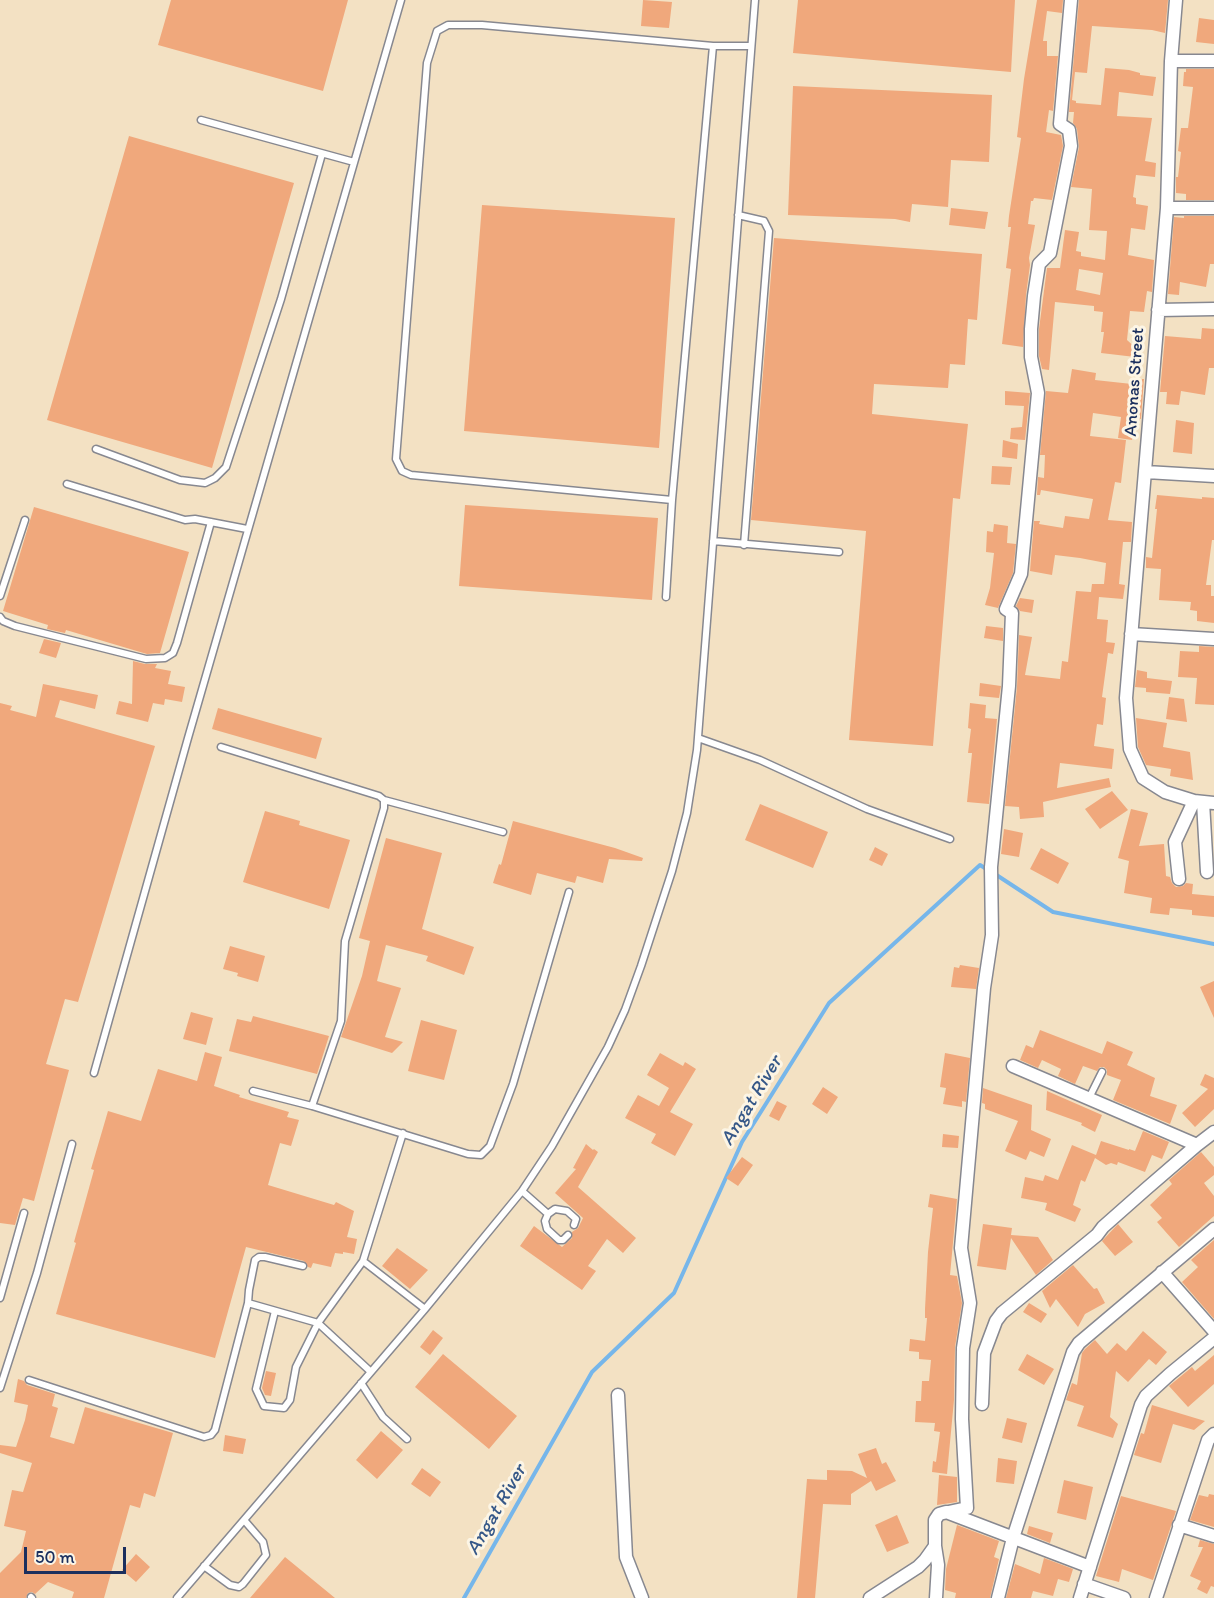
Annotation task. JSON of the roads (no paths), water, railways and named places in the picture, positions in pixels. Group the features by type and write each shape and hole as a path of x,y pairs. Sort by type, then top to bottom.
{"street":[{"path":"939,1514 967,1508 962,1407 963,1348 970,1303 962,1248 984,988 992,935 992,867 1009,686 1012,613 1006,609 1020,574 1038,393 1031,357 1034,296 1039,264 1050,253 1071,146 1069,130 1060,124 1071,0"},
{"name":"Anonas Street","path":"1176,0 1171,61 1167,208 1126,698 1130,749 1143,778 1165,792 1204,802"},
{"path":"1171,61 1214,61"},
{"path":"1167,208 1214,208"},
{"path":"1158,310 1214,309"},
{"path":"1146,472 1214,476"},
{"path":"1131,634 1214,639"},
{"path":"1204,802 1207,872"},
{"path":"1179,879 1175,842 1204,802"},
{"path":"1013,1066 1197,1144"},
{"path":"982,1404 984,1353 996,1321 1002,1313 1097,1235 1103,1227 1197,1144 1214,1132"},
{"path":"998,1598 1013,1538 1072,1352 1214,1229"},
{"path":"1080,1598 1141,1405 1146,1396 1213,1338 1162,1272"},
{"path":"618,1395 626,1557 642,1598"},
{"path":"1156,1598 1179,1525 1209,1457 1208,1440 1214,1434"},
{"path":"936,1598 938,1565 935,1520 939,1514 946,1512 1090,1567"},
{"path":"1179,1525 1214,1536"},
{"path":"870,1598 918,1567 935,1546"},
{"path":"1084,1584 1124,1598"}],"lane":[{"path":"94,1073 247,529 401,0"},
{"path":"177,1598 425,1309 522,1191 552,1146 608,1047 625,1010 672,871 687,813 698,738 755,0"},
{"path":"672,500 411,475 402,471 396,459 427,63 436,31 448,25 482,25 713,45 751,46"},
{"path":"666,597 672,500 713,45"},
{"path":"201,120 354,162"},
{"path":"96,449 180,480 206,483 226,467 280,299 322,153"},
{"path":"738,215 764,221 769,231 744,545"},
{"path":"67,484 185,520 247,529"},
{"path":"0,596 25,520"},
{"path":"0,617 3,621 15,626 146,659 165,658 173,653 177,643 211,522"},
{"path":"713,541 839,552"},
{"path":"698,738 760,760 867,809 950,838"},
{"path":"221,747 380,795 384,800 503,832"},
{"path":"312,1106 341,1021 345,941 384,808 384,800"},
{"path":"253,1092 312,1106 468,1154 481,1155 490,1146 513,1084 569,892"},
{"path":"1089,1098 1102,1072"},
{"path":"275,1311 256,1389 264,1406 284,1408 290,1400 296,1367 318,1323 363,1262 404,1133"},
{"path":"0,1388 37,1273 72,1144"},
{"path":"522,1191 548,1214"},
{"path":"568,1235 563,1240 559,1240 547,1228 545,1221 548,1214 555,1209 567,1211 576,1219 574,1226"},
{"path":"0,1298 24,1213"},
{"path":"29,1380 204,1437 211,1435 215,1430 248,1303 255,1260 265,1257 303,1266"},
{"path":"363,1262 425,1309"},
{"path":"248,1303 318,1323 371,1372"},
{"path":"361,1383 382,1417 407,1439"},
{"path":"204,1566 230,1585 239,1587 243,1584 266,1554 262,1542 244,1520"}],"waterway":[{"name":"Angat River","path":"464,1598 592,1372 674,1293 742,1142 829,1003 980,865 988,870"},
{"name":"Angat River","path":"995,874 1053,912 1214,944"}]}
